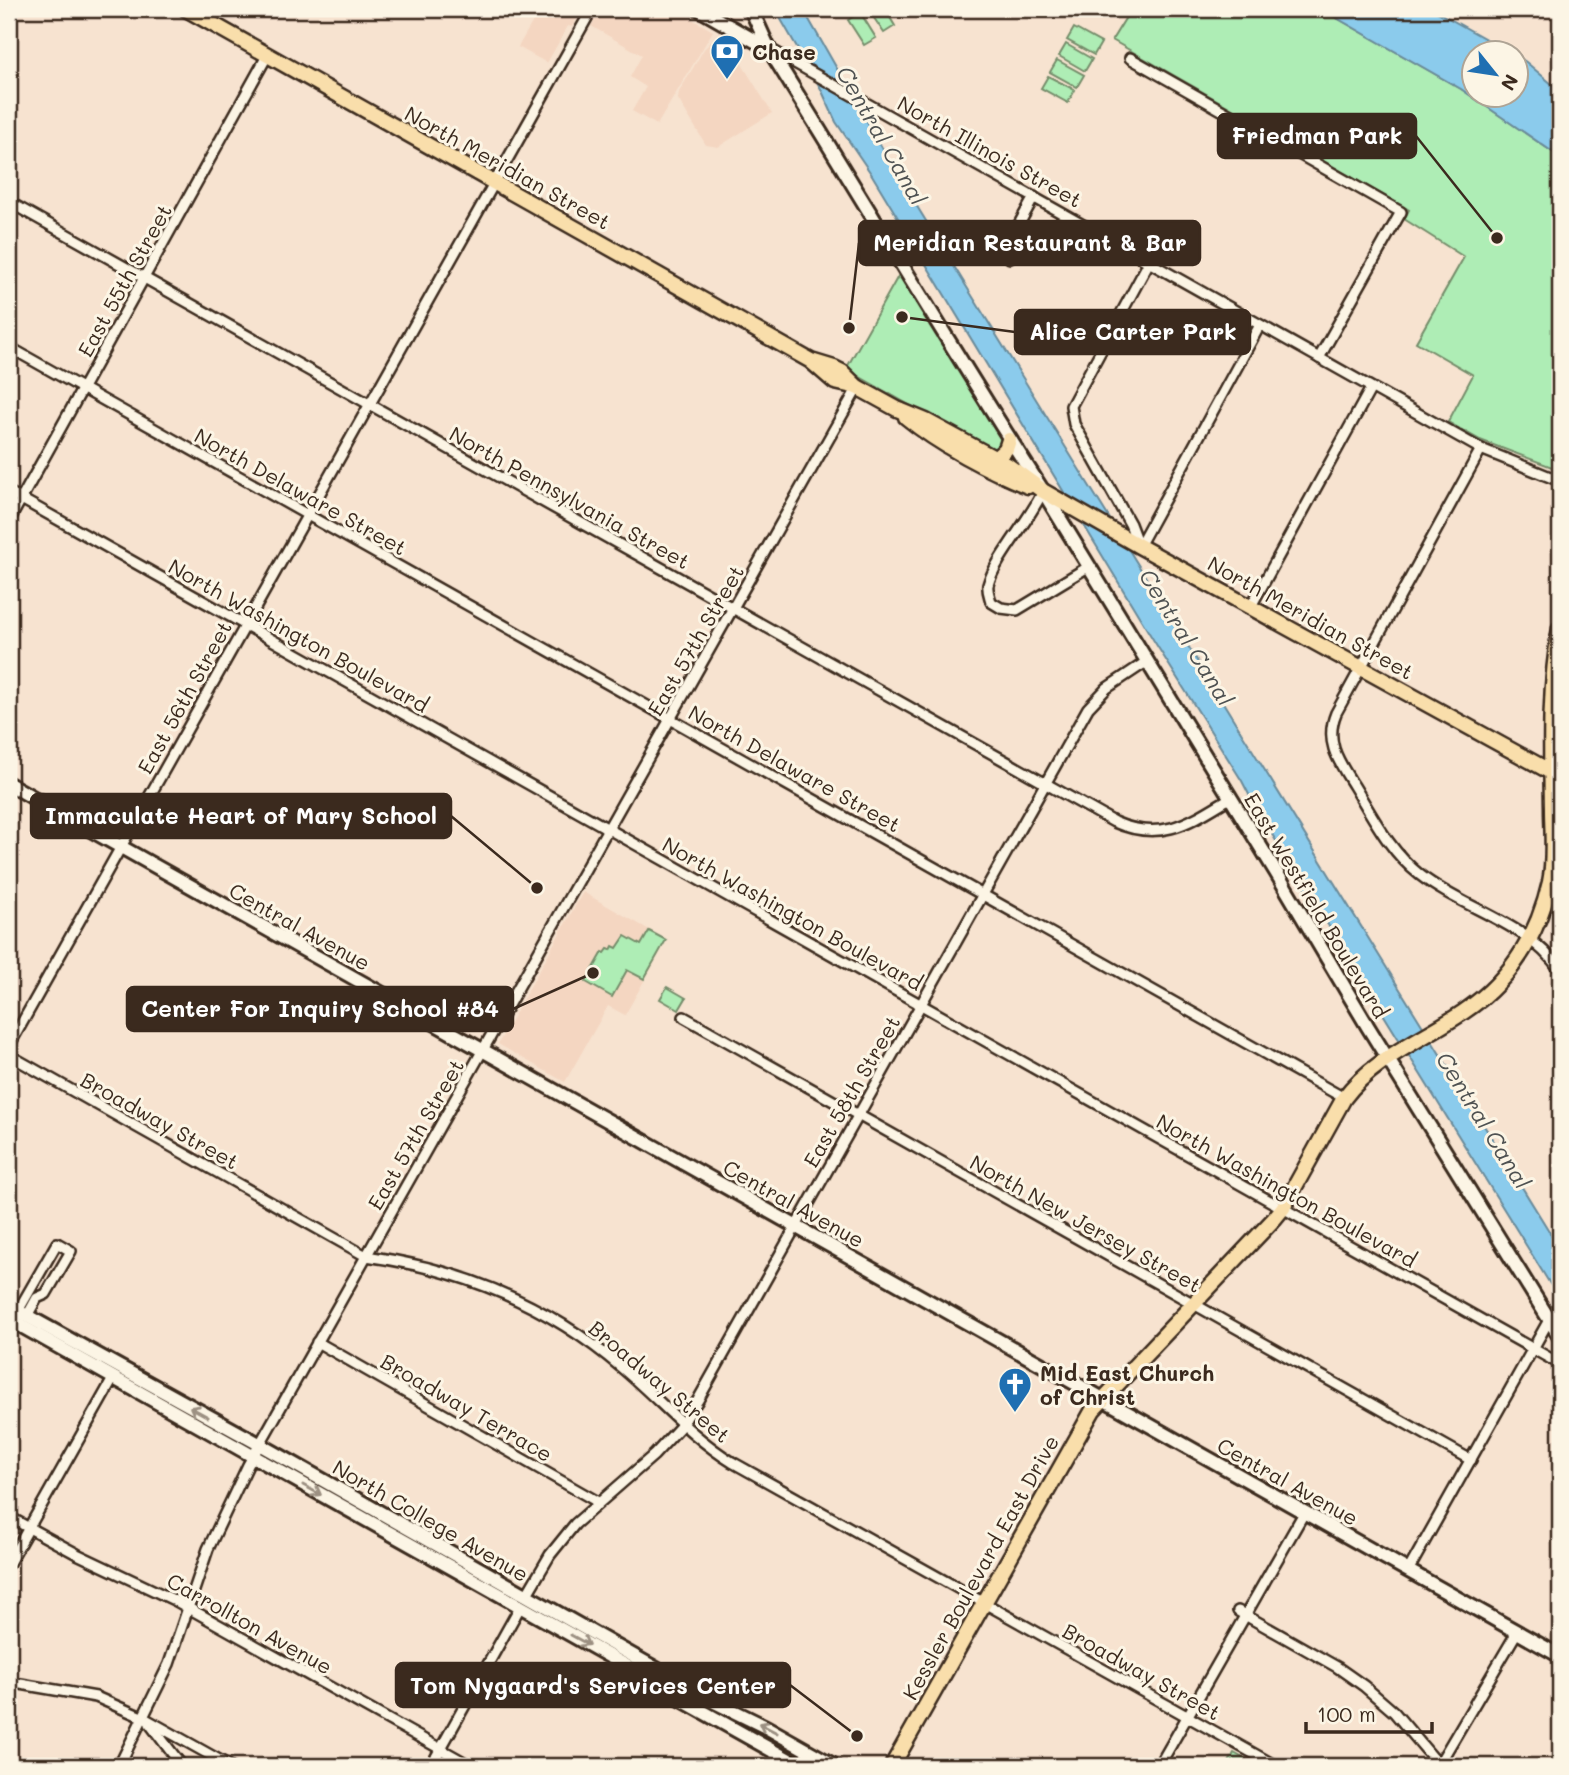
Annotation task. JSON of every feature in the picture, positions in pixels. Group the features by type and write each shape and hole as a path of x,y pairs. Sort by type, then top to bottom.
{"main road":[{"name":"North Meridian Street","path":"186,9 811,361 835,382 857,387 962,453 1009,478 1043,491"},
{"name":"North Illinois Street","path":"699,9 769,49"},
{"name":"East Westfield Boulevard","path":"751,9 769,49 1043,491 1560,1337"},
{"name":"North Meridian Street","path":"897,410 926,421 995,458 1067,506 1556,774"},
{"path":"995,458 1006,449 1009,440"},
{"name":"Kessler Boulevard East Drive","path":"891,1766 1089,1416 1102,1399 1283,1208 1345,1098 1364,1076 1436,1030 1493,989 1516,964 1531,939 1552,870 1556,774 1551,710 1560,628"},
{"name":"Central Avenue","path":"9,784 1560,1656"},
{"name":"North College Avenue","path":"16,1313 114,1377 253,1456 835,1766"},
{"name":"North College Avenue","path":"16,1313 260,1444 800,1766"}],"street":[{"name":"East 56th Street","path":"9,1046 592,9"},
{"name":"North Illinois Street","path":"769,49 1481,449 1560,481"},
{"name":"East 55th Street","path":"9,521 268,56"},
{"path":"1130,58 1401,212 1319,358"},
{"path":"1010,258 1006,252 1008,244 1034,197"},
{"name":"North Pennsylvania Street","path":"9,202 1114,822 1132,829 1160,831 1184,825 1230,798"},
{"path":"1139,546 1130,524 1074,424 1071,406 1149,262"},
{"path":"1139,546 1261,325"},
{"name":"North Delaware Street","path":"9,347 1345,1098"},
{"name":"East 57th Street","path":"119,1766 169,1664 208,1549 253,1456 857,387"},
{"path":"1250,608 1371,388"},
{"path":"1481,449 1336,713 1331,739 1336,758 1385,837 1402,859 1423,878 1531,939 1560,970"},
{"path":"1043,491 988,585 991,602 1001,608 1017,610 1088,567"},
{"name":"North Washington Boulevard","path":"9,492 1560,1364"},
{"name":"East 58th Street","path":"431,1766 552,1551 598,1502 654,1455 682,1424 705,1390 1088,708 1098,695 1146,662"},
{"name":"North New Jersey Street","path":"684,1017 1471,1460"},
{"name":"Broadway Street","path":"9,1055 366,1256 446,1272 536,1308 604,1352 699,1439 732,1462 1276,1766"},
{"path":"16,1313 33,1296 57,1243 71,1251 46,1294 33,1296"},
{"path":"1408,1571 1549,1320"},
{"name":"Broadway Terrace","path":"317,1342 598,1502"},
{"path":"9,1563 114,1377"},
{"path":"1158,1766 1241,1613 1304,1513"},
{"name":"Carrollton Avenue","path":"9,1517 188,1608 471,1766"},
{"path":"1241,1613 1337,1667 1364,1686 1394,1712 1441,1765 1517,1632"},
{"path":"9,1682 96,1697 144,1718 230,1766"},
{"path":"144,1718 182,1766"}],"shaded area":[{"path":"540,9 582,9 572,27 568,26 547,63 518,47"},
{"path":"602,9 674,9 713,31 657,125 632,111 646,87 630,77 642,55 591,26"},
{"path":"717,36 729,43 772,113 718,147 706,145 678,99 679,92 704,49"},
{"path":"583,892 667,940 625,1015 608,1006 565,1082 498,1044"}],"green space":[{"path":"868,9 885,9 895,26 884,33"},
{"path":"1131,9 1321,9 1460,88 1460,108 1489,108 1560,157 1560,470 1480,440 1448,422 1473,375 1416,342 1464,257 1404,219 1409,210 1112,40"},
{"path":"860,12 876,38 864,45 848,20"},
{"path":"1074,28 1101,43 1094,55 1067,40"},
{"path":"1066,44 1092,59 1085,71 1059,56"},
{"path":"1057,60 1084,75 1077,87 1050,72"},
{"path":"1048,76 1075,90 1068,103 1041,88"},
{"path":"901,271 1002,439 994,453 846,369"},
{"path":"649,931 666,940 644,979 627,970 612,997 586,982 603,952 611,950 613,946 617,948 625,936 641,945"},
{"path":"667,987 686,998 679,1010 660,999"},
{"path":"1234,1753 1257,1766 1227,1766"}],"water":[{"name":"Central Canal","path":"775,9 803,9 897,174 1549,1231 1560,1251 1560,1300 1257,810 1242,781 1154,641 872,175 836,122 821,89"},
{"path":"1321,9 1432,9 1484,38 1460,38 1460,88"},
{"path":"1530,65 1560,91 1560,157 1489,108 1530,108"}],"place":[{"name":"Chase","path":"727,81"},
{"name":"Friedman Park","path":"1497,238"},
{"name":"Alice Carter Park","path":"902,317"},
{"name":"Meridian Restaurant & Bar","path":"849,328"},
{"name":"Immaculate Heart of Mary School","path":"537,888"},
{"name":"Center For Inquiry School #84","path":"593,973"},
{"name":"Mid East Church of Christ","path":"1015,1414"},
{"name":"Tom Nygaard's Services Center","path":"857,1736"}]}
